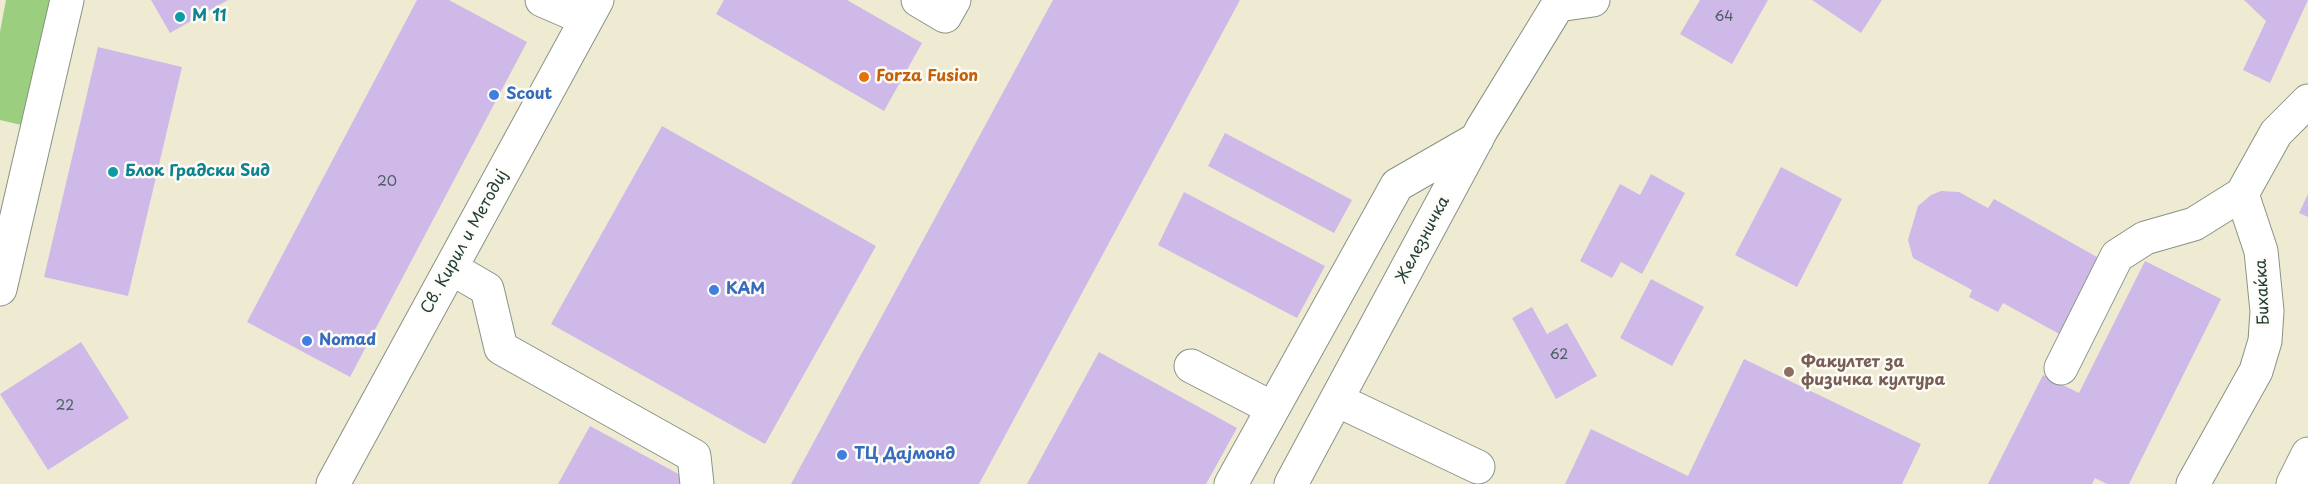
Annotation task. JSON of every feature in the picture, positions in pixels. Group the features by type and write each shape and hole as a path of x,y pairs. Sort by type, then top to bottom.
{"street":[{"path":"0,289 67,0"},
{"path":"543,0 591,9"},
{"path":"1559,2 1593,0"},
{"name":"Железничка","path":"1292,484 1477,139 1559,2"},
{"name":"Св. Кирил и Методиј","path":"333,484 591,9"},
{"path":"2061,368 2117,256 2145,238 2194,224 2242,194 2276,133 2308,101"},
{"path":"1231,484 1397,185 1477,139"},
{"name":"Бихаќка","path":"2193,484 2256,371 2265,340 2267,311 2261,251 2242,194"},
{"path":"451,268 487,289 501,348 694,456 698,484"},
{"path":"1191,366 1272,408"},
{"path":"1337,400 1478,467"},
{"path":"2293,484 2308,454"}],"green space":[{"path":"6,0 52,0 26,126 0,120 0,32"}],"building":[{"name":"M 11","path":"151,0 228,0 170,33"},
{"path":"417,0 449,0 527,42 350,377 247,322"},
{"name":"Forza Fusion","path":"724,0 847,0 922,43 884,111 716,14"},
{"path":"1053,0 1240,0 979,484 791,484"},
{"path":"1700,0 1768,0 1732,64 1680,34"},
{"path":"1812,0 1882,0 1861,33"},
{"path":"2244,0 2308,0 2270,83 2243,70 2266,21"},
{"name":"Блок Градски Sид","path":"98,47 182,67 128,296 44,277"},
{"path":"662,126 876,246 765,444 551,324"},
{"path":"1225,133 1352,200 1334,233 1208,166"},
{"path":"1781,167 1842,199 1797,287 1735,255"},
{"path":"1651,174 1685,193 1642,274 1621,262 1612,278 1580,261 1620,184 1640,195"},
{"path":"1941,191 1959,192 1988,208 1994,199 2104,261 2063,336 2003,303 1998,312 1969,297 1972,290 1913,258 1908,240 1918,206 1931,195"},
{"path":"1184,192 1325,266 1297,318 1158,245"},
{"path":"2308,194 2308,217 2299,213"},
{"path":"2145,261 2221,299 2129,484 2107,484 2095,478 2092,484 1988,484 2043,375 2079,393"},
{"path":"1651,279 1704,307 1672,366 1620,338"},
{"path":"1532,307 1547,334 1567,323 1597,376 1556,399 1512,318"},
{"path":"81,342 129,418 48,470 0,394"},
{"path":"1099,352 1237,428 1206,484 1027,484"},
{"path":"1744,359 1921,444 1902,484 1565,484 1591,429 1688,476"},
{"path":"590,426 697,484 558,484"}],"place":[{"name":"M 11","path":"180,17"},
{"name":"Forza Fusion","path":"864,77"},
{"name":"Scout","path":"494,95"},
{"name":"Блок Градски Sид","path":"113,172"},
{"name":"KAM","path":"714,290"},
{"name":"Nomad","path":"307,341"},
{"name":"Факултет за физичка култура","path":"1789,372"},
{"name":"ТЦ Дајмонд","path":"842,455"}]}
